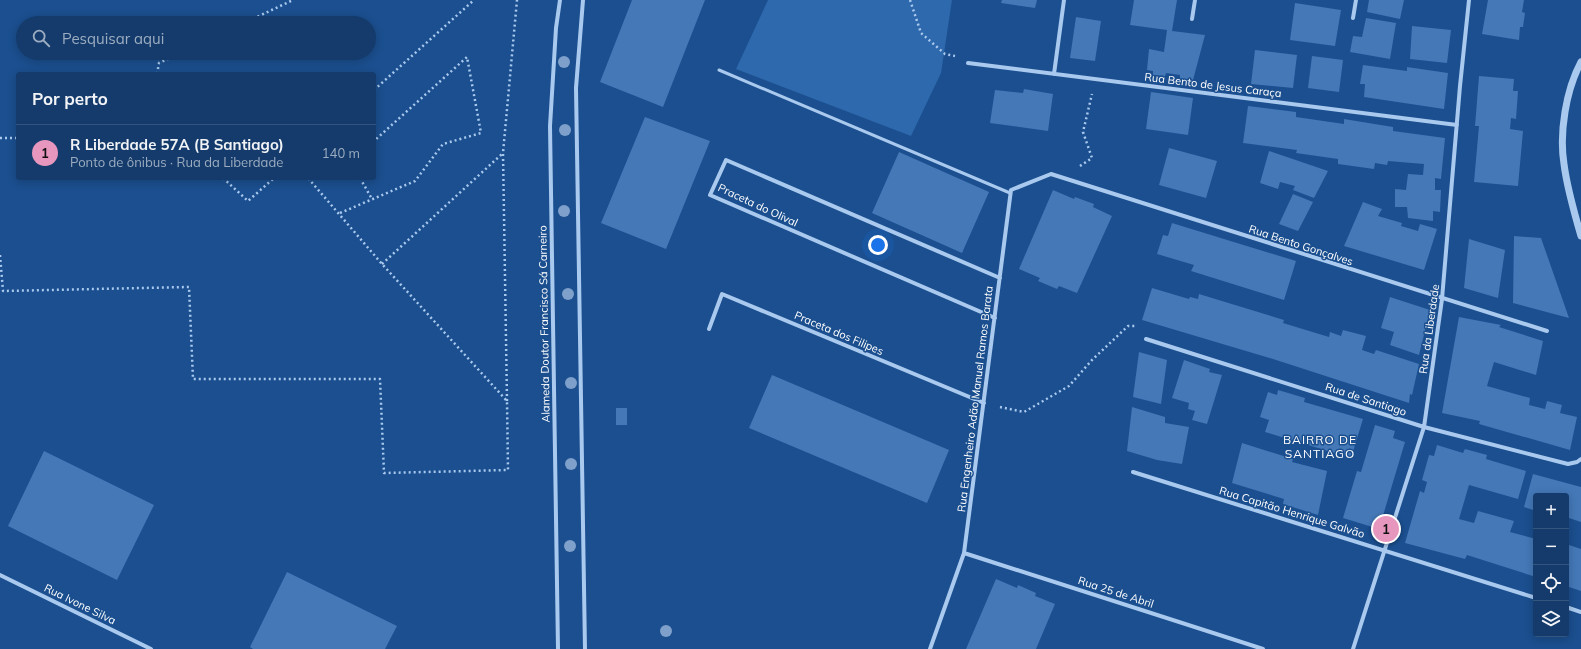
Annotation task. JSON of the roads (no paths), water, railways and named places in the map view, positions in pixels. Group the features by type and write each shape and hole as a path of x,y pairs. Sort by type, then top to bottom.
{"street":[{"name":"Alameda Doutor Francisco Sá Carneiro","path":"558,649 550,126 556,28 560,0"},
{"path":"583,0 576,88 585,649"},
{"path":"1054,74 1064,0"},
{"path":"1192,19 1195,0"},
{"path":"1353,18 1356,0"},
{"name":"Rua da Liberdade","path":"1353,649 1424,427 1442,299 1469,0"},
{"path":"1581,62 1568,94 1563,124 1563,162 1568,190 1581,236"},
{"name":"Rua Bento de Jesus Caraça","path":"968,63 1457,125"},
{"name":"Praceta do Olival","path":"995,318 710,195 726,160 1000,278"},
{"name":"Rua Bento Gonçalves","path":"1010,194 1011,190 1051,174 1546,332"},
{"name":"Rua Engenheiro Adão Manuel Ramos Barata","path":"930,649 964,553 1010,194"},
{"name":"Praceta dos Filipes","path":"708,329 722,294 984,403"},
{"name":"Rua de Santiago","path":"1146,339 1424,427 1568,464 1577,462 1581,459"},
{"name":"Rua Capitão Henrique Galvão","path":"1133,472 1533,597"},
{"name":"Rua 25 de Abril","path":"964,553 1263,649"},
{"name":"Rua Ivone Silva","path":"0,575 151,649"},
{"path":"1569,608 1581,612"}],"lane":[{"path":"719,70 1010,194"}],"place":[{"name":"R Liberdade 57A (B Santiago)","path":"1386,529"}],"district":[{"name":"BAIRRO DE SANTIAGO","path":"1320,446"}]}
